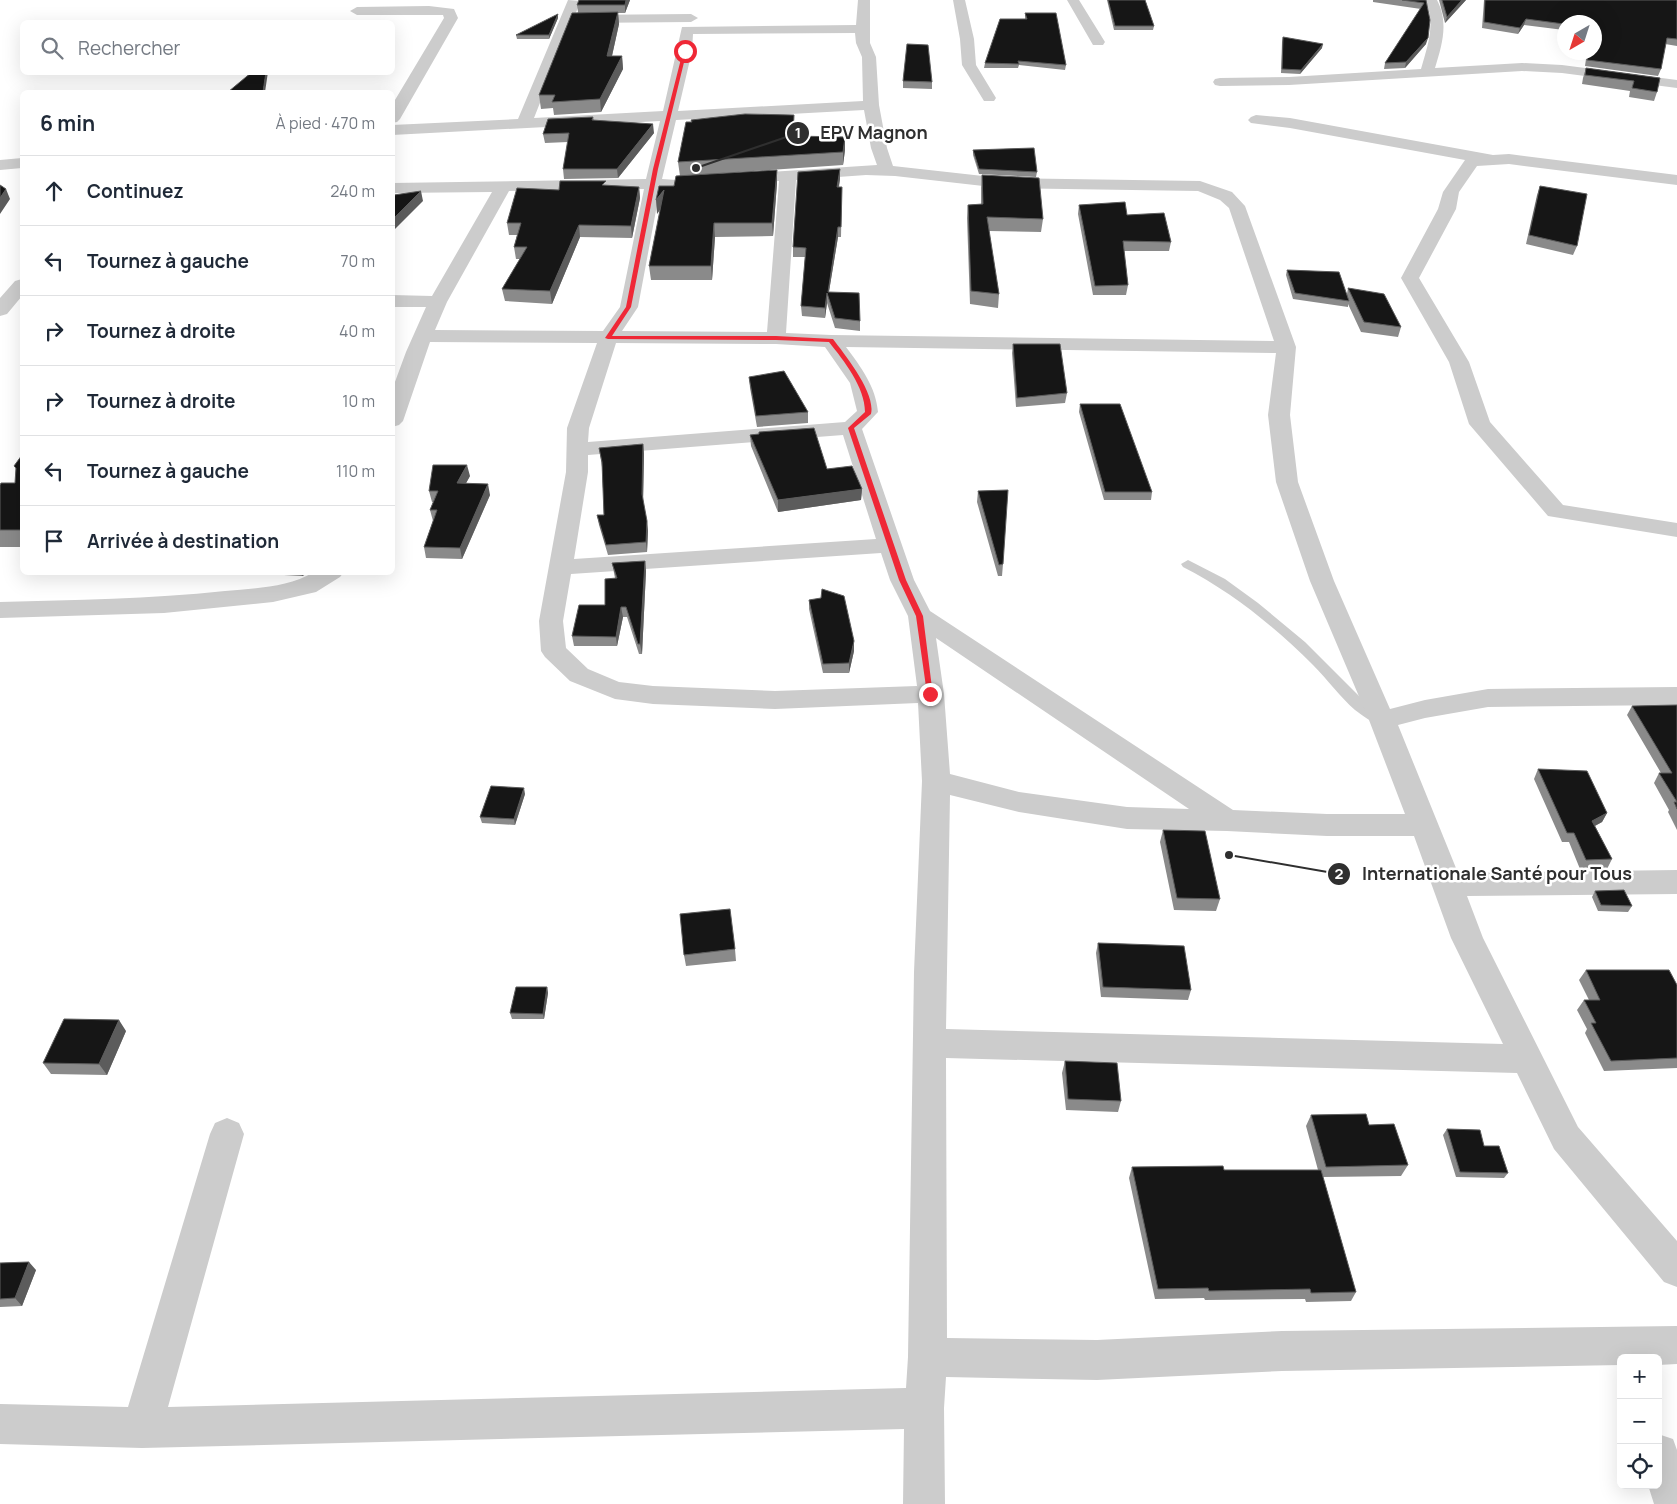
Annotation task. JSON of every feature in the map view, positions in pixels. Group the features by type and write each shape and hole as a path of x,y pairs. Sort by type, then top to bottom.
{"street":[{"path":"524,124 574,0"},
{"path":"864,0 862,30 863,43 869,57 871,105 879,148 887,171"},
{"path":"960,0 968,39 969,65 989,98"},
{"path":"1073,0 1098,42"},
{"path":"1427,71 1438,36 1437,9 1431,0"},
{"path":"357,11 429,10 449,12 451,18 395,114"},
{"path":"566,19 691,19 862,30"},
{"path":"691,19 652,185 629,307 608,338 578,428 578,472 551,621 554,650 578,676 615,690 653,695 775,700 930,694"},
{"path":"1220,82 1289,81 1427,71 1522,67 1562,69 1677,84"},
{"path":"395,130 871,105"},
{"path":"1256,120 1290,123 1416,148 1492,160"},
{"path":"1677,180 1509,159 1472,161 1451,192 1447,208 1410,278 1459,362 1480,424 1556,511 1677,530"},
{"path":"0,165 20,163"},
{"path":"720,180 866,170 1002,183 1200,186 1226,196 1237,206 1286,347 1279,415 1287,482 1322,581 1382,720 1448,885 1467,938 1566,1138 1677,1269"},
{"path":"776,338 788,175"},
{"path":"395,188 652,185 691,182"},
{"path":"395,413 423,336 438,302 503,187"},
{"path":"0,310 20,288"},
{"path":"395,301 438,302"},
{"path":"423,336 776,338 831,341 1286,347"},
{"path":"578,449 851,428 868,412 868,406 859,382 831,341"},
{"path":"851,428 902,580 920,616 930,694 936,781 930,972 928,1357 924,1408 924,1504"},
{"path":"560,567 890,545"},
{"path":"0,610 164,605 263,595 307,587 327,575"},
{"path":"920,616 1227,820"},
{"path":"1382,720 1425,709 1488,698 1677,696"},
{"path":"936,781 1019,802 1127,818 1327,825 1424,825"},
{"path":"1448,885 1677,882"},
{"path":"930,1043 1526,1059"},
{"path":"142,1428 227,1134"},
{"path":"928,1357 1097,1360 1282,1351 1624,1352 1677,1345"},
{"path":"0,1424 142,1428 924,1408"},
{"path":"1662,1466 1675,1504"}],"lane":[{"path":"1188,564 1199,569 1233,592 1289,635 1314,657 1359,705 1382,720"}],"building":[{"path":"579,0 626,0 625,5 577,5"},
{"path":"1108,0 1145,0 1154,26 1115,26"},
{"path":"1402,0 1426,0 1430,20 1428,38 1406,62 1385,63 1424,3"},
{"path":"1442,0 1462,0 1447,17"},
{"path":"1485,0 1677,0 1677,39 1667,38 1661,69 1587,60 1602,60 1602,15 1557,15 1557,23 1526,19 1520,28 1484,22"},
{"path":"618,12 607,56 622,56 600,99 552,102 555,95 539,95 572,13"},
{"path":"1025,13 1056,13 1066,65 1018,61 1019,64 985,63 1000,19 1027,19"},
{"path":"558,14 549,35 516,35"},
{"path":"1283,37 1323,44 1301,70 1282,69"},
{"path":"907,44 928,45 932,82 903,81"},
{"path":"1586,68 1660,78 1657,92 1632,88 1634,81 1585,75"},
{"path":"248,75 266,75 263,90 230,90"},
{"path":"745,114 794,115 793,136 845,137 843,152 678,162 686,122"},
{"path":"593,117 592,120 653,124 617,169 563,169 569,133 543,134 548,119"},
{"path":"1034,148 1037,172 979,169 973,150"},
{"path":"840,169 837,187 842,187 841,227 838,227 828,292 859,293 860,321 835,318 827,293 825,308 801,306 806,248 793,247 798,172"},
{"path":"777,170 772,223 714,223 711,266 649,266 664,190 656,200 659,186 674,186 676,176"},
{"path":"982,175 1039,178 1043,219 987,217 999,294 971,291 968,205 983,204"},
{"path":"560,181 606,181 602,185 639,187 631,226 579,225 550,291 502,289 527,247 514,247 521,223 507,223 517,188 559,190"},
{"path":"0,185 6,189 0,198"},
{"path":"1540,186 1587,194 1577,246 1529,235"},
{"path":"421,191 395,217 395,195"},
{"path":"1125,202 1127,215 1164,213 1171,242 1123,241 1128,285 1095,286 1079,205"},
{"path":"1287,270 1339,272 1349,301 1295,293"},
{"path":"1348,288 1384,294 1401,327 1364,322"},
{"path":"1013,344 1060,344 1067,393 1017,398"},
{"path":"784,371 808,412 756,416 749,377"},
{"path":"1080,404 1120,404 1152,492 1105,492"},
{"path":"814,428 827,469 852,466 862,489 778,500 750,435 759,434 759,432"},
{"path":"643,444 642,494 647,521 646,542 606,545 597,515 604,515 602,462 599,448"},
{"path":"20,458 20,530 0,530 0,485 1,483 15,483 16,468 14,466"},
{"path":"433,465 467,465 457,483 488,484 460,548 424,547 437,510 430,510 438,491 429,491"},
{"path":"1008,490 1003,564 999,565 978,491"},
{"path":"645,561 640,644 638,644 626,607 621,607 616,637 572,636 579,605 605,605 605,579 617,578 612,563"},
{"path":"822,589 844,596 854,641 849,663 823,664 809,600 821,598"},
{"path":"1677,705 1677,802 1659,773 1672,773 1632,706"},
{"path":"1538,769 1587,771 1607,813 1592,821 1612,859 1586,860 1574,833 1567,833"},
{"path":"491,786 524,788 514,819 480,817"},
{"path":"1163,830 1205,831 1220,899 1177,898"},
{"path":"1624,890 1632,906 1601,905 1595,891"},
{"path":"730,909 735,949 684,955 680,914"},
{"path":"1098,943 1184,946 1191,990 1103,987"},
{"path":"1586,970 1669,970 1677,985 1677,1058 1611,1061 1591,1023 1596,1023 1584,1000 1600,1000"},
{"path":"516,987 547,987 543,1014 510,1013"},
{"path":"64,1019 119,1020 99,1064 43,1063"},
{"path":"1065,1061 1117,1063 1121,1101 1068,1099"},
{"path":"1366,1114 1369,1125 1394,1124 1408,1165 1326,1167 1311,1115"},
{"path":"1447,1129 1480,1130 1484,1146 1499,1146 1508,1173 1460,1172"},
{"path":"1223,1166 1224,1170 1321,1170 1356,1292 1311,1293 1310,1289 1209,1291 1208,1288 1158,1289 1132,1167"},
{"path":"29,1262 15,1298 0,1299 0,1263"}],"place":[{"name":"EPV Magnon","path":"696,168"},
{"name":"Internationale Santé pour Tous","path":"1229,855"}],"route":[{"path":"685,51 656,169 629,307 608,338 776,338 831,341 859,382 868,406 868,412 851,428 902,580 920,616 930,694"}]}
